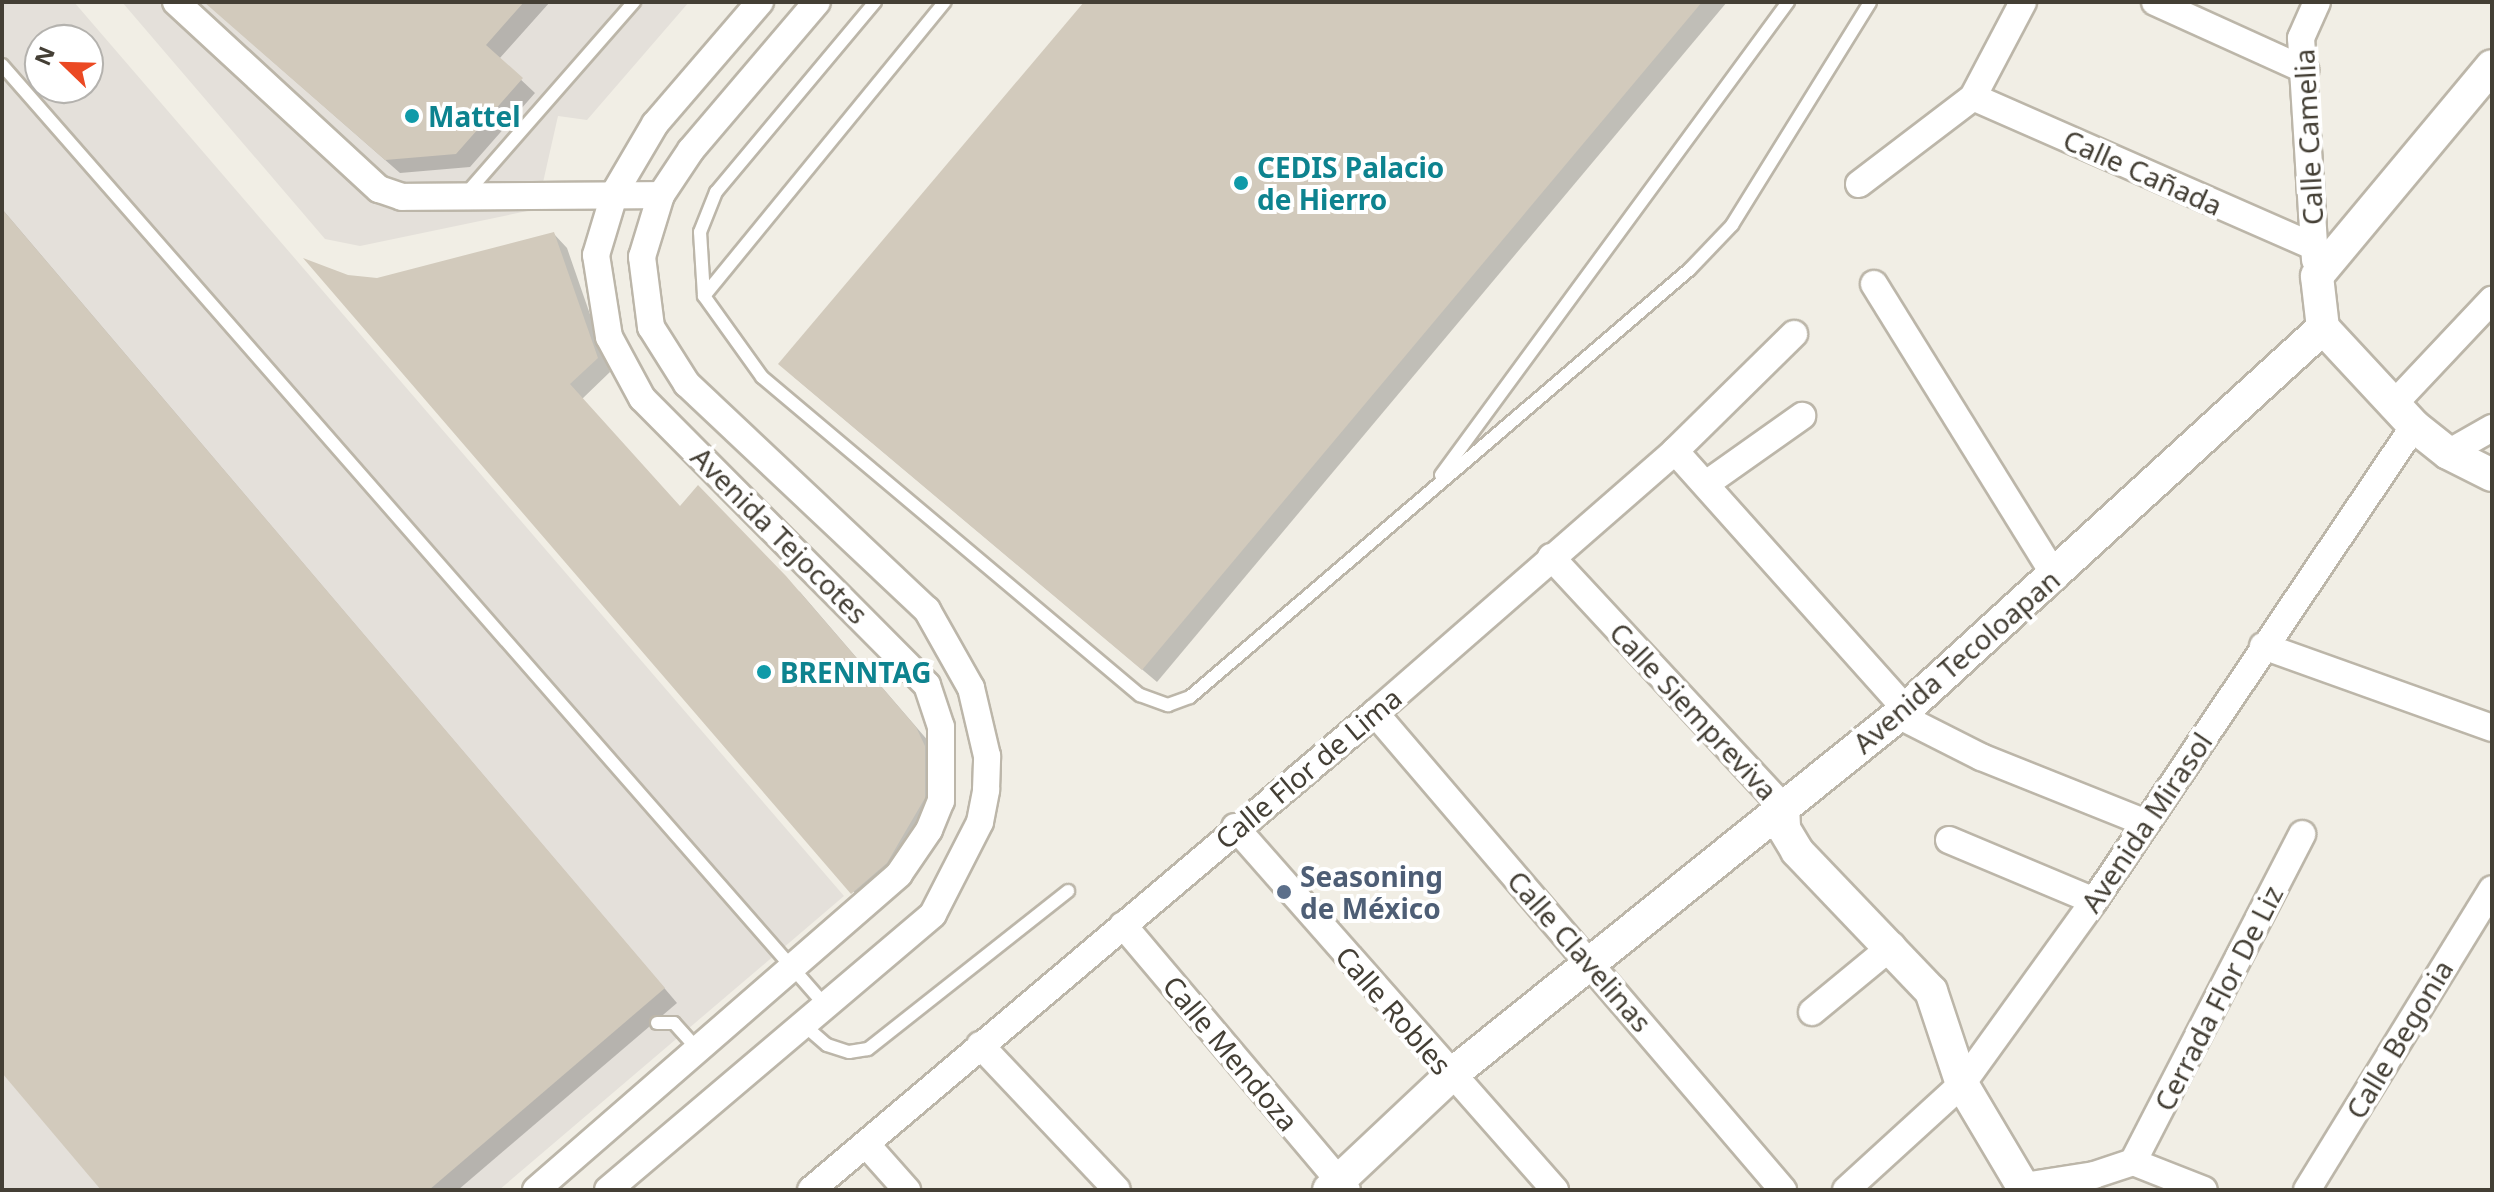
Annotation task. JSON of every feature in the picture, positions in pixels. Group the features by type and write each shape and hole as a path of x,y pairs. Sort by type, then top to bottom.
{"street":[{"path":"176,2 379,189 402,197 615,192 661,195"},
{"name":"Avenida Tejocotes","path":"536,1190 793,971 899,874 929,830 941,801 941,727 927,685 895,649 642,398 622,368 609,337 596,255 615,192 655,124 760,2"},
{"name":"Avenida Tejocotes","path":"608,1190 828,1008 933,914 958,874 982,811 987,756 971,688 927,610 687,384 666,356 651,327 642,257 648,225 661,195 691,150 817,2"},
{"path":"1859,184 1973,97 2023,2"},
{"path":"2155,2 2305,70"},
{"name":"Calle Camelia","path":"2315,261 2301,38 2317,2"},
{"path":"2492,66 2315,261 2323,328 2403,416 2448,453 2492,475"},
{"name":"Calle Cañada","path":"1973,97 2315,261"},
{"path":"1874,284 2055,576"},
{"name":"Avenida Mirasol","path":"1846,1190 1962,1084 2094,901 2263,646 2403,416 2492,300"},
{"name":"Avenida Tecoloapan","path":"1338,1187 1451,1075 1902,712 2055,576 2323,328"},
{"name":"Calle Flor de Lima","path":"811,1190 1235,827 1375,713 1675,451 1794,334"},
{"path":"1706,484 1802,416"},
{"path":"2448,453 2492,428"},
{"path":"1675,451 1902,712 1981,757 2146,823"},
{"name":"Calle Siempreviva","path":"1551,557 1783,807 1784,829 1797,851 1892,946 1931,991 1962,1084 2025,1188"},
{"path":"2263,646 2492,728"},
{"name":"Calle Clavelinas","path":"1375,713 1783,1190"},
{"name":"Calle Robles","path":"1235,827 1555,1190"},
{"name":"Cerrada Flor De Liz","path":"2133,1162 2302,834"},
{"path":"1949,840 2094,901"},
{"name":"Calle Begonia","path":"2307,1190 2492,889"},
{"name":"Calle Mendoza","path":"1123,925 1338,1187"},
{"path":"1812,1012 1892,946"},
{"path":"980,1045 1117,1190"},
{"path":"866,1144 907,1190"},
{"path":"2025,1188 2094,1175 2133,1162 2204,1190"}],"lane":[{"path":"465,195 634,2"},
{"path":"875,2 716,192 700,232 704,296 762,377 1140,695 1168,705 1190,697 1690,269 1732,225 1870,2"},
{"path":"704,296 945,2"},
{"path":"1427,494 1788,2"},
{"path":"2,65 828,1008"},
{"path":"805,1026 827,1045 849,1052 868,1049 1068,891"},
{"path":"657,1023 674,1023 699,1051"}],"shaded area":[{"path":"2,2 74,2 93,24 24,24 24,104 104,104 104,37 844,896 499,1190 2,1190"},
{"path":"122,2 689,2 587,120 558,116 537,209 360,246 325,239"}],"building":[{"name":"Mattel","path":"204,2 524,2 486,45 523,78 456,154 385,160"},
{"name":"CEDIS Palacio de Hierro","path":"1084,2 1702,2 1142,670 778,364"},
{"path":"2,209 665,988 429,1190 101,1190 2,1073"},
{"path":"554,232 598,358 570,384 680,506 698,485 786,576 916,727 925,746 925,798 887,863 851,894 303,258 348,275 377,278"}],"place":[{"name":"Mattel","path":"412,116"},
{"name":"CEDIS Palacio de Hierro","path":"1241,183"},
{"name":"BRENNTAG","path":"764,672"},
{"name":"Seasoning de México","path":"1284,892"}]}
